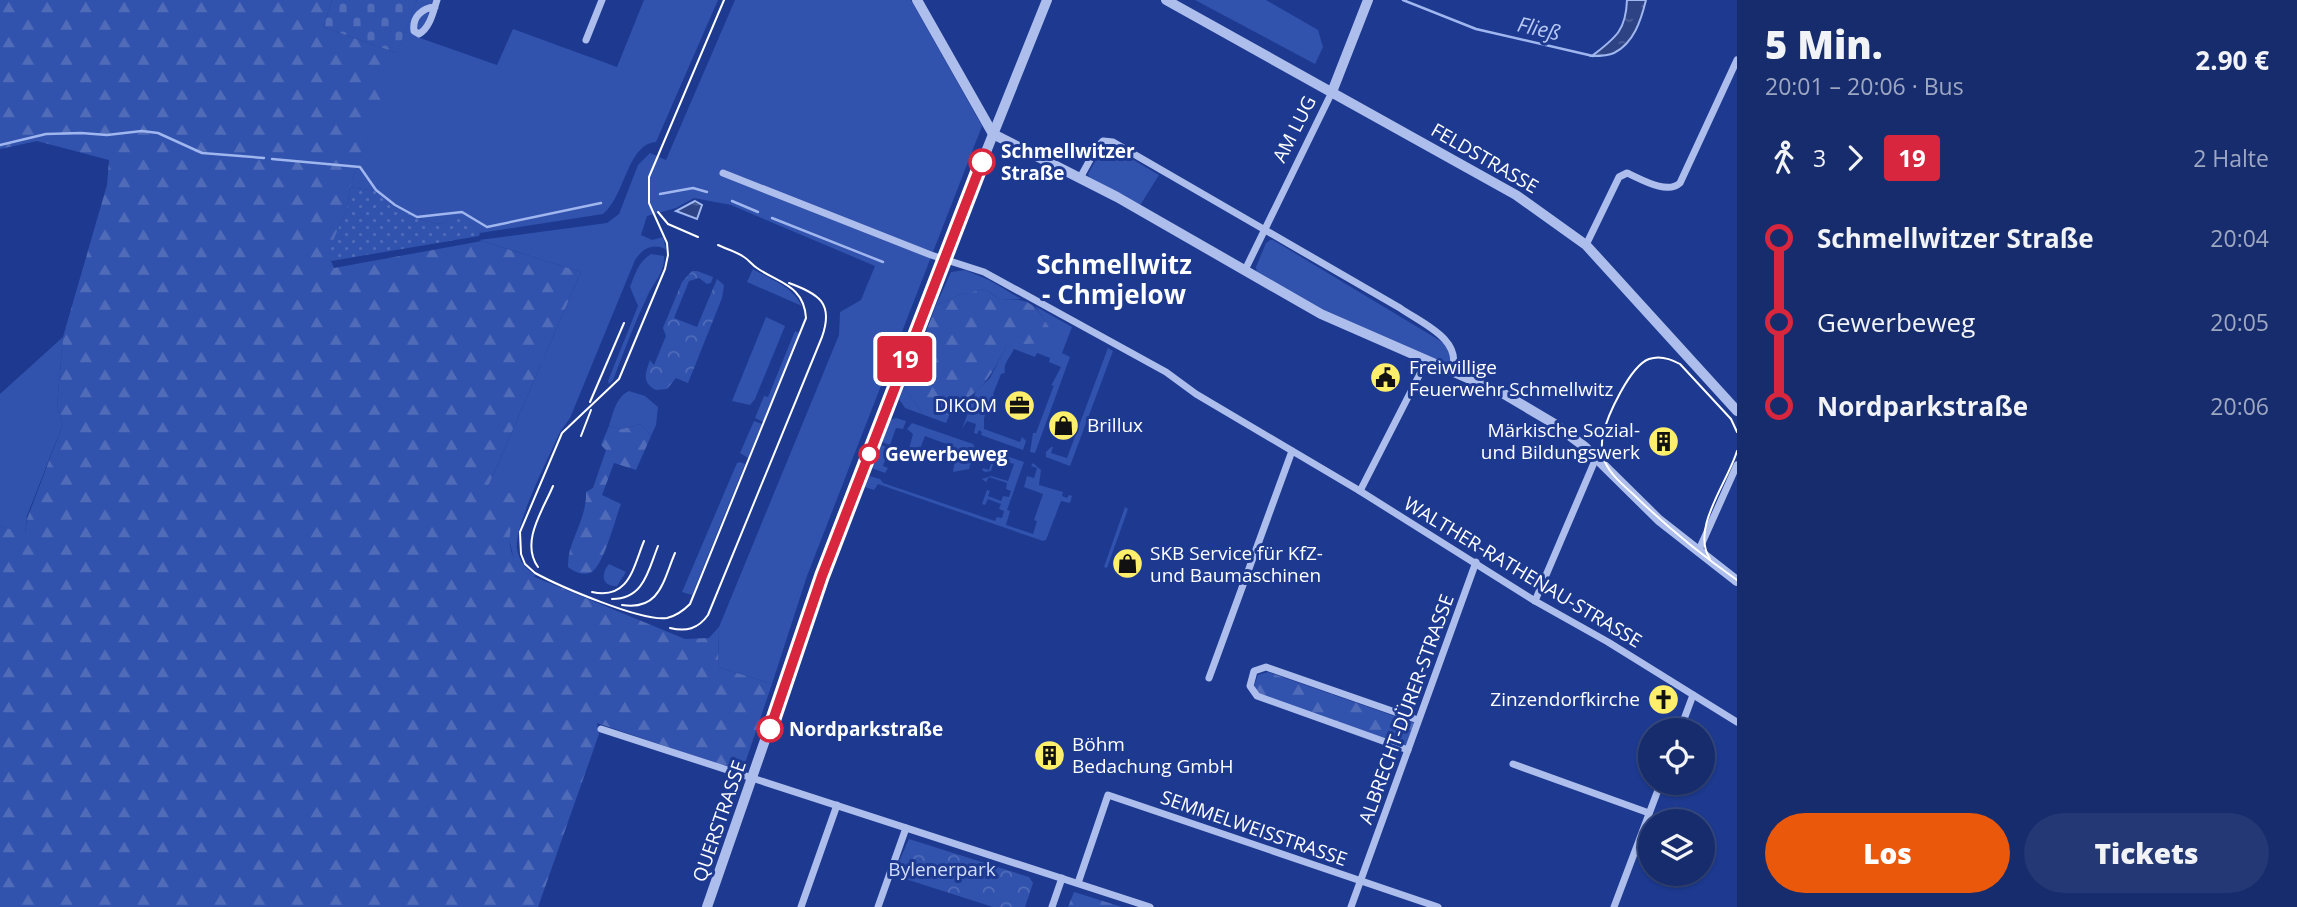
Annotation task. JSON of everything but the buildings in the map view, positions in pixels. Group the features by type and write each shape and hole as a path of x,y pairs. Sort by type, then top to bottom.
{"street":[{"path":"586,40 602,0"},
{"path":"917,0 993,134 1080,178 1321,314 1530,408 1596,458 1621,484 1698,552 1737,582"},
{"name":"QUERSTRASSE","path":"707,907 822,576 943,259 1047,0"},
{"name":"FELDSTRASSE","path":"1166,0 1516,195 1586,245 1737,411"},
{"name":"AM LUG","path":"1245,270 1332,92 1368,0"},
{"path":"1586,245 1622,174 1627,173 1667,188 1678,186 1737,60"},
{"path":"1080,178 1097,147 1103,141 1109,141 1400,308 1444,338 1451,346 1455,362 1452,371"},
{"name":"WALTHER-RATHENAU-STRASSE","path":"723,173 943,259 984,272 1154,366 1737,722"},
{"path":"1360,491 1427,360"},
{"path":"1209,678 1292,451"},
{"path":"1535,601 1596,458"},
{"path":"1698,552 1737,465"},
{"name":"ALBRECHT-DÜRER-STRASSE","path":"1351,907 1476,562"},
{"path":"1408,750 1257,696 1250,685 1254,671 1266,667 1418,720"},
{"path":"1684,718 1693,695"},
{"path":"601,729 1150,907"},
{"path":"1513,764 1638,809"},
{"name":"SEMMELWEISSTRASSE","path":"1078,883 1108,795 1438,907"},
{"path":"801,907 837,805"},
{"path":"878,907 906,828"},
{"path":"1614,907 1638,843"},
{"path":"1052,907 1062,878"}],"green space":[{"path":"0,0 332,0 323,27 397,53 350,187 347,209 328,254 334,268 482,241 581,272 487,489 524,495 512,526 510,544 512,554 525,573 685,639 709,638 719,627 718,667 772,684 742,772 597,723 599,734 538,907 0,907 0,526 25,534 27,519 63,424 57,406 63,337 107,185 109,160 37,141 0,149"},
{"path":"332,0 417,0 397,53 323,27"},
{"path":"417,0 433,0 420,38 497,65 513,29 617,67 644,0 718,0 656,142 646,145 632,161 616,196 603,214 480,233 466,218 438,224 419,219 395,207 375,191 350,187"},
{"path":"735,0 911,0 982,126 807,576 772,684 718,667 719,627 839,335 840,312 861,300 875,266 731,205 694,198 676,208 647,216 641,235 652,240 663,237 666,249 656,246 648,248 635,260 570,418 548,457 521,524 517,549 523,564 534,577 515,564 509,528 487,489 581,272 479,240 607,223 619,214 638,165 650,153 666,160"},
{"path":"1195,0 1266,0 1318,30 1323,47 1315,64"},
{"path":"1113,148 1159,175 1139,207 1090,178 1088,174 1101,151"},
{"path":"350,187 375,191 395,207 419,219 438,224 466,217 480,233 479,236 331,261 327,254 347,209"},
{"path":"1270,240 1448,346 1452,356 1448,365 1322,309 1257,273 1256,267 1266,243"},
{"path":"651,254 664,256 663,268 642,307 613,380 609,384 638,306 630,287 640,264"},
{"path":"753,269 786,288 802,306 747,282"},
{"path":"965,270 989,280 1021,299 1000,300 985,289 962,294 936,305 951,272"},
{"path":"692,271 713,277 711,283 707,284 699,278 689,281 674,318 697,327 717,279 724,285 722,298 688,383 676,378 667,389 656,390 648,384 646,378 650,360 654,365 666,336 663,328 682,282"},
{"path":"985,289 1000,300 1019,300 1031,304 1051,330 1046,343 1007,345 986,381 972,395 953,406 946,423 924,415 905,389 936,305 962,294"},
{"path":"1035,306 1072,327 1062,353 1070,357 1035,453 1030,452 1033,433 1036,433 1054,385 1051,386 1061,367 1049,362 1050,358 1037,353 1035,357 1014,349 993,394 995,398 991,399 984,418 984,429 1020,442 1022,437 1026,441 1023,450 981,435 979,430 977,434 974,433 976,424 967,421 962,429 976,391 990,378 1007,345 1051,330"},
{"path":"766,317 785,326 755,399 750,405 732,401"},
{"path":"795,331 799,333 763,422 755,418 764,396 768,397"},
{"path":"63,337 57,406 63,424 27,516 25,535 0,526 0,394"},
{"path":"1108,348 1113,351 1070,466 1046,457 1046,452 1053,447 1051,453 1067,458"},
{"path":"912,368 905,389 924,415 905,408 899,399"},
{"path":"629,391 645,396 658,407 656,425 651,436 641,424 622,429 609,426 618,401"},
{"path":"896,418 906,421 903,429 896,428 890,445 882,442 890,420"},
{"path":"754,421 762,424 748,458 740,453"},
{"path":"912,423 973,444 975,448 969,469 953,472 957,448 925,436 919,451 922,455 913,453 914,450 909,449 913,434 907,429"},
{"path":"641,424 651,436 636,470 614,463 602,495 621,504 606,549 593,571 587,574 577,572 568,567 571,548 583,512 586,492 593,488 606,450 601,445 609,426 622,429"},
{"path":"881,445 889,448 883,466 888,468 885,473 872,468"},
{"path":"986,449 1024,462 1007,510 1010,511 1006,525 1033,534 1037,521 1034,520 1043,494 1024,487 1027,476 1034,478 1037,468 1031,466 1033,463 1041,470 1039,485 1063,492 1062,496 1067,498 1072,496 1070,503 1061,501 1046,540 878,484 874,490 865,487 869,476 995,521 997,517 1002,518 1004,511 999,509 1001,504 988,499 985,505 982,504 987,490 990,491 988,496 1001,501 1003,496 1009,497 1011,491 1006,489 1007,483 989,477 986,482 982,479 991,476 1008,481 1014,464 995,458 991,471 985,472 983,468 989,470 991,464 980,460"},
{"path":"737,463 745,464 692,595 682,592"},
{"path":"1125,507 1128,509 1107,568 1104,567"},
{"path":"609,564 626,572 617,586 605,582 605,571"},
{"path":"1268,672 1414,723 1406,747 1260,695 1254,686 1258,675"},
{"name":"Bylenerpark","path":"909,839 1029,877 1033,883 1025,907 993,907 893,875"},
{"path":"1074,892 1122,907 1068,907"}],"water":[{"path":"1627,0 1646,0 1632,37 1614,53 1592,56 1622,27"},
{"path":"695,201 702,205 697,219 676,211"}],"waterway":[{"name":"Fließ","path":"1403,0 1476,29 1593,56"},
{"path":"0,145 46,134 107,135 142,131 158,133 202,153 264,158"},
{"path":"272,159 360,167 376,190 417,217 462,212 487,227 601,203"},
{"path":"660,194 693,188 707,192"},
{"path":"732,201 758,212"},
{"path":"772,218 883,262"}],"tram line":[{"path":"718,245 741,255 757,268 789,286 800,298 806,318 690,604 674,616 655,618 601,602 535,573 525,564 521,554 520,532 562,433 619,379 665,269 667,243 649,203 649,177 724,0"},
{"path":"658,212 668,224 698,237"},
{"path":"670,628 691,628 700,624 708,615 822,337 826,316 821,301 808,291 789,283"},
{"path":"590,402 624,323"},
{"path":"1737,432 1731,419 1680,364 1657,357 1642,363 1627,381 1609,416 1602,445 1605,462 1621,483 1683,539 1737,580"},
{"path":"581,436 591,410"},
{"path":"1710,559 1705,547 1707,520 1737,451"},
{"path":"538,567 533,557 532,537 553,486"},
{"path":"592,592 604,593 622,586 628,580 644,541"},
{"path":"612,599 623,598 638,589 658,546"},
{"path":"622,605 635,606 652,599 663,583 675,553"}],"bus line":[{"name":"19","path":"770,729 822,576 982,162"}],"place":[{"name":"Schmellwitzer Straße","path":"982,162"},
{"name":"Freiwillige Feuerwehr Schmellwitz","path":"1386,378"},
{"name":"DIKOM","path":"1020,405"},
{"name":"Brillux","path":"1064,425"},
{"name":"Märkische Sozial- und Bildungswerk","path":"1663,441"},
{"name":"Gewerbeweg","path":"869,454"},
{"name":"SKB Service für KfZ- und Baumaschinen","path":"1127,564"},
{"name":"Zinzendorfkirche","path":"1663,699"},
{"name":"Nordparkstraße","path":"770,729"},
{"name":"Böhm Bedachung GmbH","path":"1049,755"}],"district":[{"name":"Schmellwitz - Chmjelow","path":"1114,279"}]}
